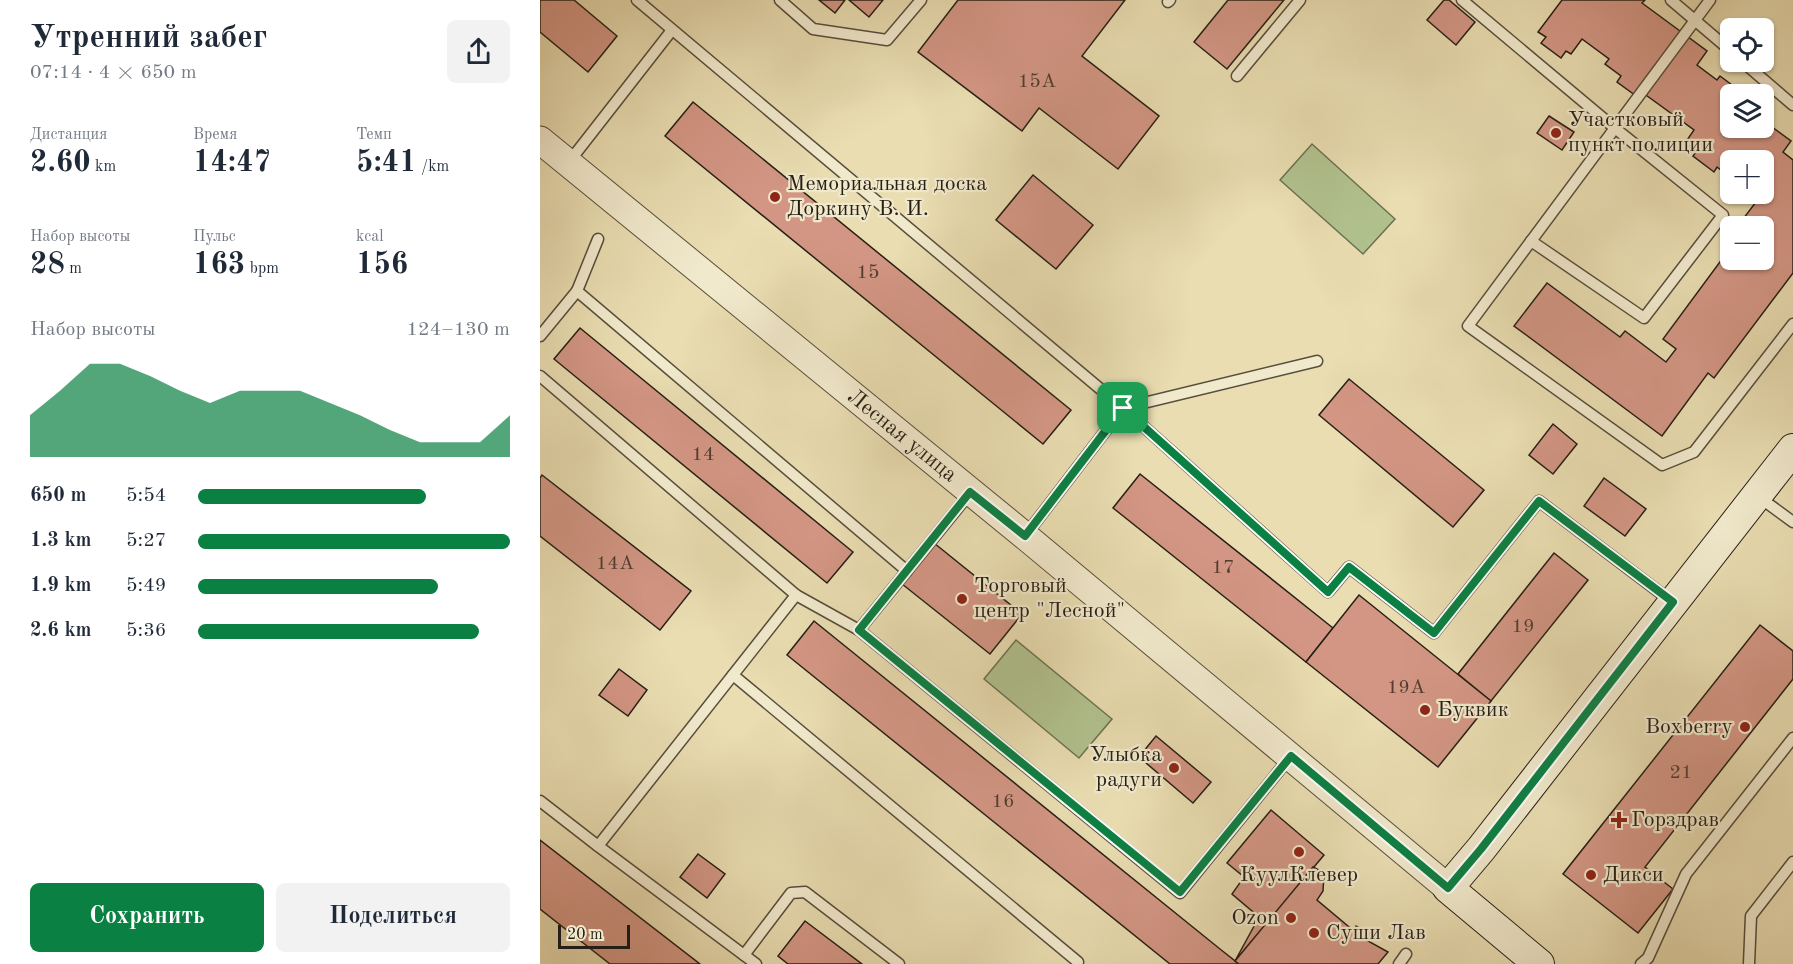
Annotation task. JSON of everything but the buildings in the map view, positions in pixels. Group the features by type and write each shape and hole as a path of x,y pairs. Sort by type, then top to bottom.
{"main road":[{"path":"1448,888 1793,449"},
{"name":"Лесная улица","path":"1448,888 1539,964"}],"street":[{"name":"Лесная улица","path":"540,140 1025,536 1448,888"}],"lane":[{"path":"636,0 1123,408 1328,592 1349,567 1434,633 1539,501 1673,602"},
{"path":"780,0 813,29 887,40 921,0"},
{"path":"1237,76 1300,0"},
{"path":"1462,0 1723,215 1644,318 1531,241"},
{"path":"1671,0 1720,42"},
{"path":"1710,0 1468,326 1662,465 1694,452 1793,324"},
{"path":"568,163 672,30"},
{"path":"1755,72 1793,105"},
{"path":"540,336 577,291 598,239"},
{"path":"577,291 907,571"},
{"path":"1025,536 1123,408 1317,361"},
{"path":"540,376 796,595 859,630 1180,892 1291,756"},
{"path":"859,630 970,492"},
{"path":"1757,495 1793,522"},
{"path":"598,846 796,595"},
{"path":"733,675 1078,962"},
{"path":"1641,964 1648,958 1686,874 1793,738"},
{"path":"540,801 756,964"},
{"path":"1749,964 1751,916 1793,862"},
{"path":"744,955 792,893 805,892 899,964"},
{"path":"1399,964 1406,954"}],"green space":[{"path":"1312,144 1395,219 1363,254 1280,180"},
{"path":"1016,640 1112,719 1079,758 984,679"}],"place":[{"name":"Участковый пункт полиции","path":"1556,133"},
{"name":"Мемориальная доска Доркину В. И.","path":"775,197"},
{"name":"Торговый центр \"Лесной\"","path":"962,599"},
{"name":"Буквик","path":"1425,710"},
{"name":"Boxberry","path":"1745,727"},
{"name":"Улыбка радуги","path":"1174,768"},
{"name":"Горздрав","path":"1619,820"},
{"name":"КуулКлевер","path":"1299,852"},
{"name":"Дикси","path":"1591,875"},
{"name":"Ozon","path":"1291,918"},
{"name":"Суши Лав","path":"1314,933"}],"route":[{"path":"1123,408 1328,592 1349,567 1434,633 1539,501 1673,602 1481,849 1448,888 1291,756 1180,892 859,630 970,492 1025,536 1123,408"}]}
